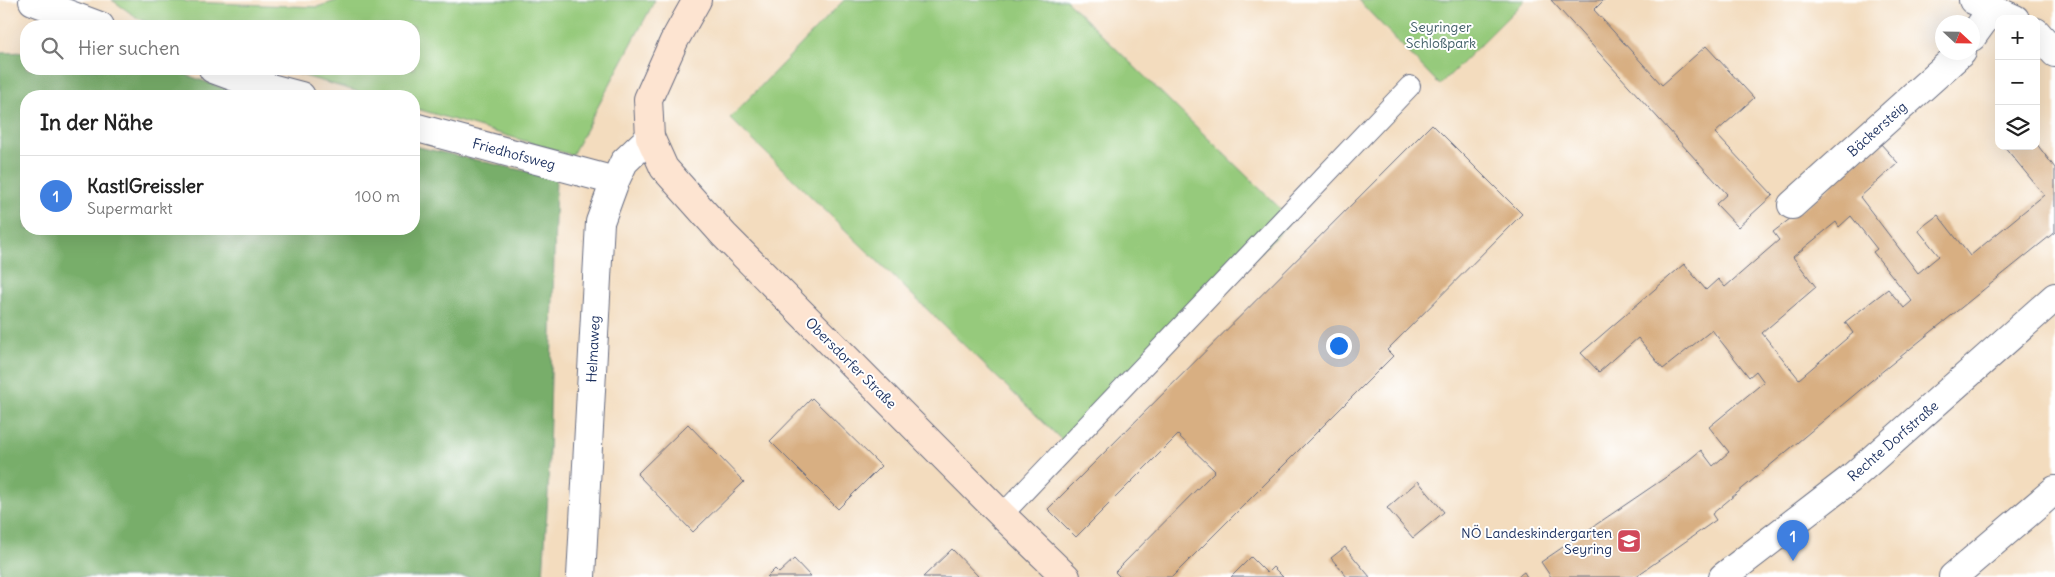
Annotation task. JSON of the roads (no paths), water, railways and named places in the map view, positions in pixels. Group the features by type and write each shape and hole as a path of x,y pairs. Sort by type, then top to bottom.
{"street":[{"path":"650,137 648,98 674,41 697,0"},
{"path":"33,1 84,20"},
{"path":"1980,27 1994,9"},
{"path":"2040,36 2055,53"},
{"name":"Bäckersteig","path":"1792,206 1953,60"},
{"path":"229,75 278,90"},
{"name":"Friedhofsweg","path":"420,129 615,181"},
{"name":"Helmaweg","path":"581,577 600,222 624,162 650,137"},
{"name":"Obersdorfer Straße","path":"650,137 664,168 724,235 1066,577"},
{"name":"Rechte Dorfstraße","path":"1723,577 1849,480 2055,297"},
{"path":"1953,577 2055,490"}],"lane":[{"path":"1002,515 1410,86"}],"place":[{"name":"NÖ Landeskindergarten Seyring","path":"1629,541"},
{"name":"KastlGreissler","path":"1793,561"}],"park label":[{"name":"Seyringer Schloßpark","path":"1441,36"}]}
